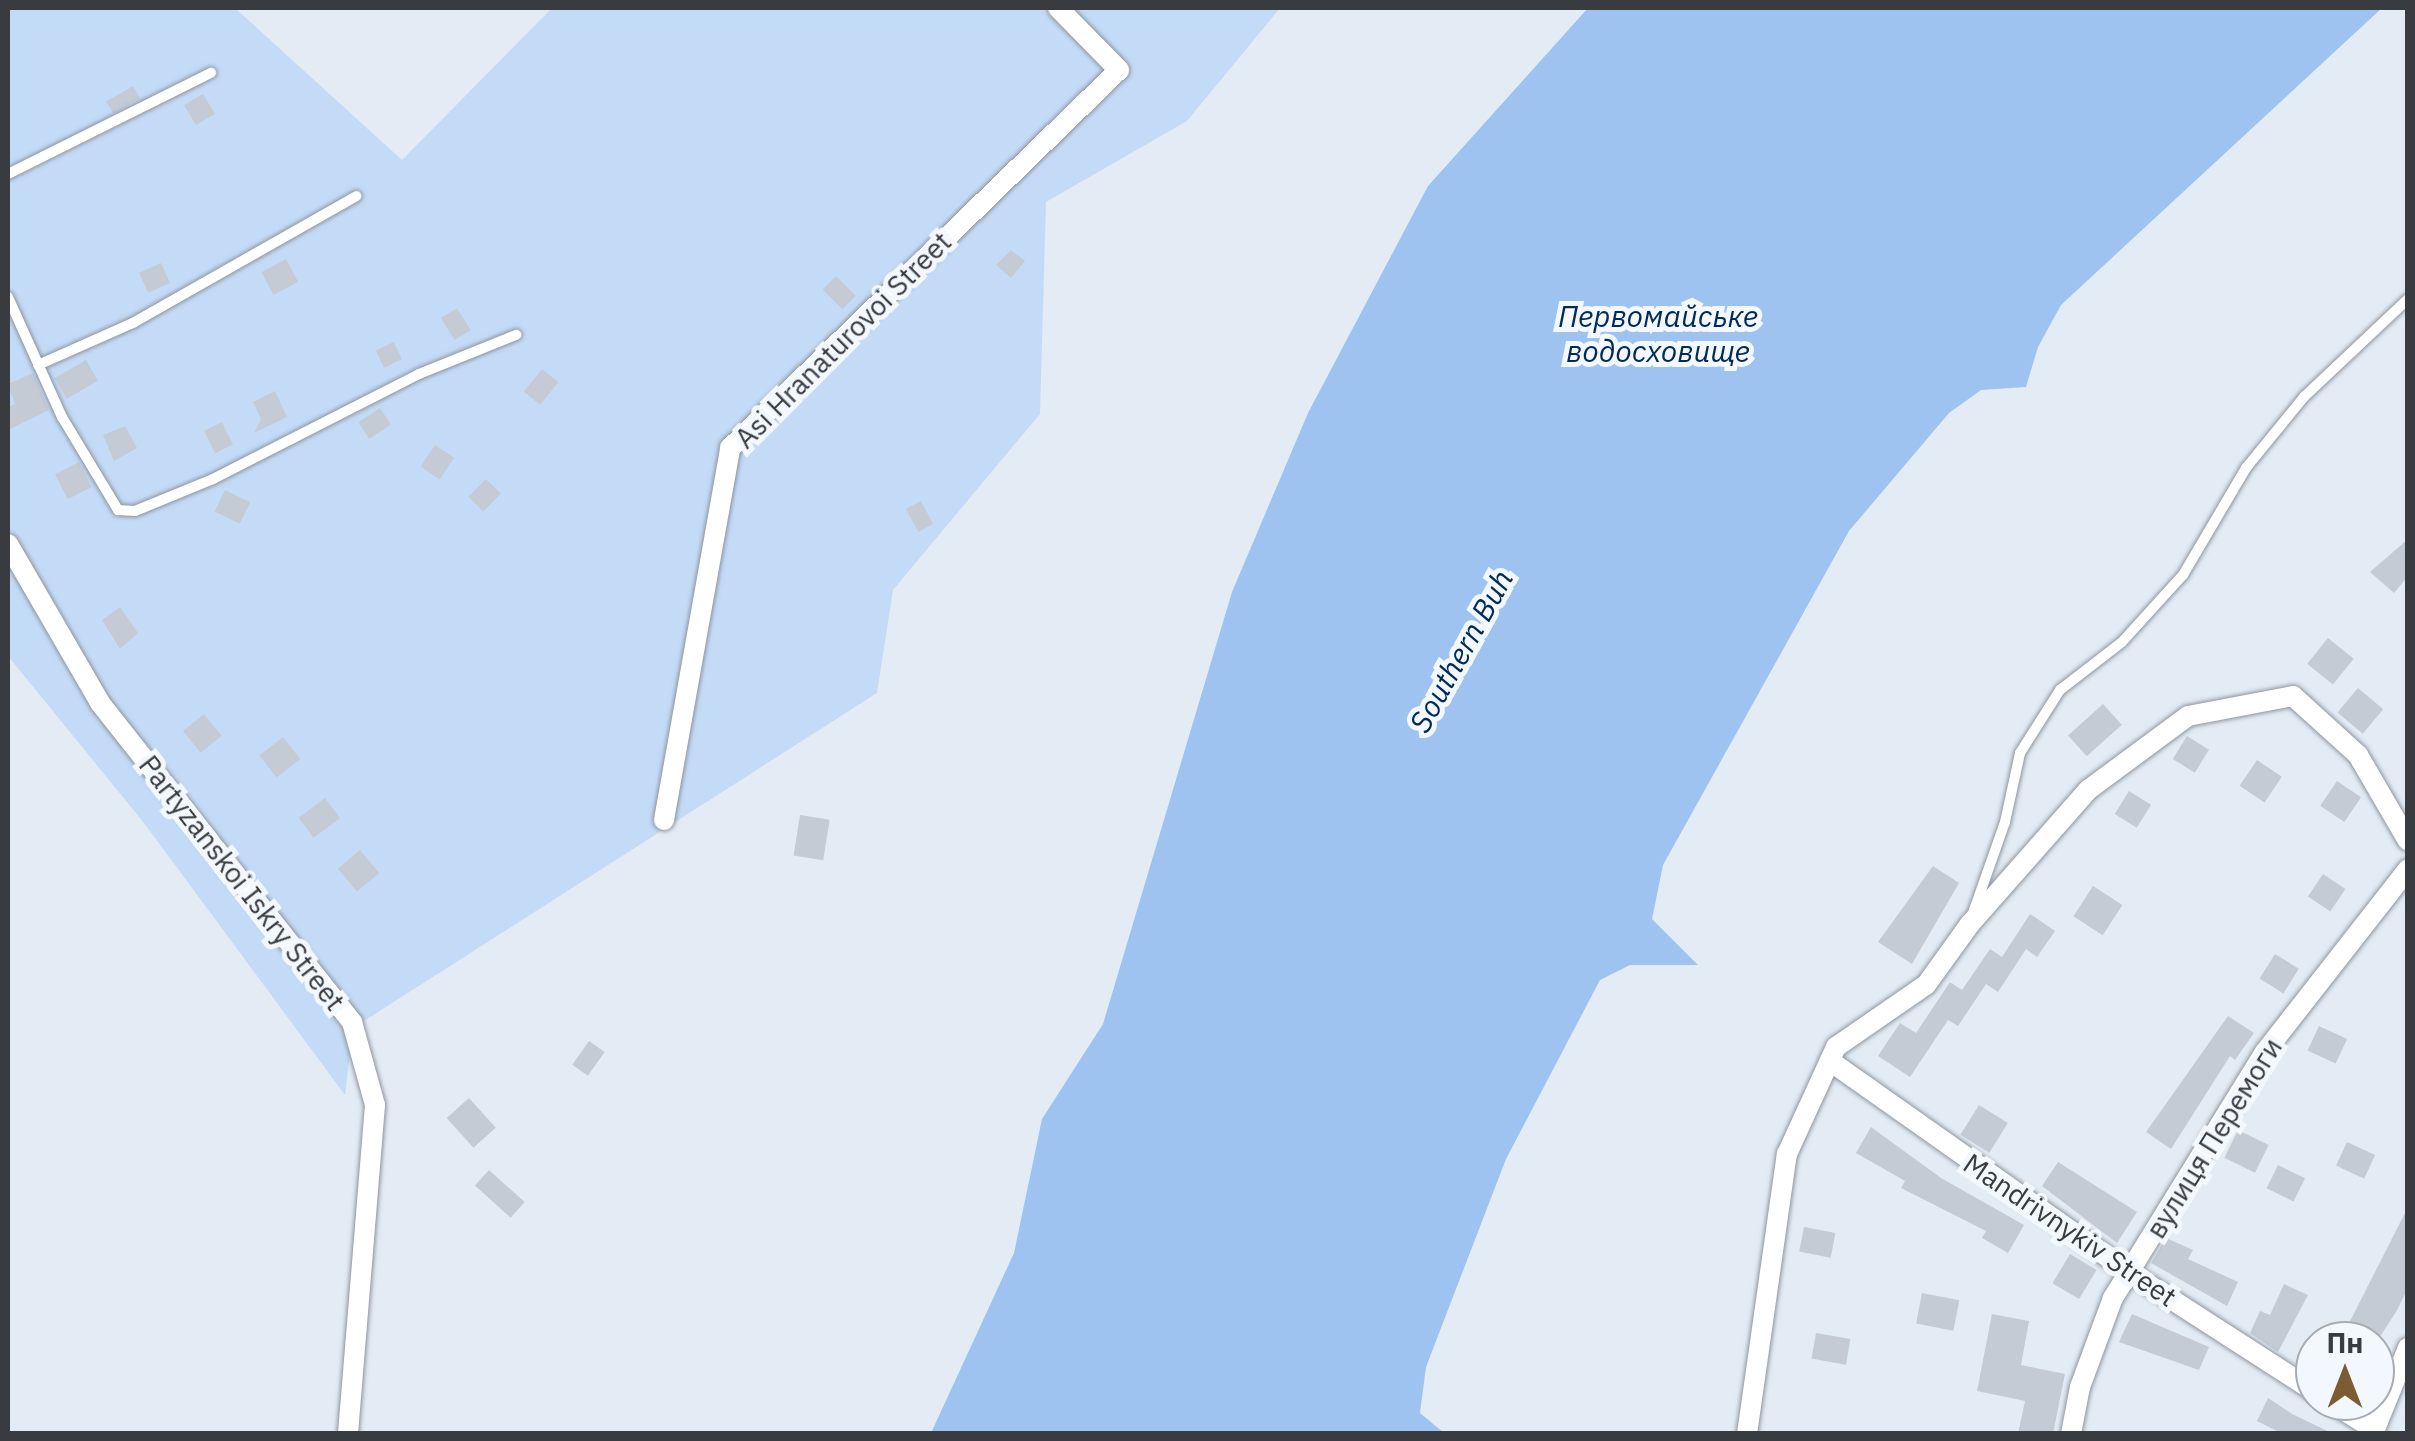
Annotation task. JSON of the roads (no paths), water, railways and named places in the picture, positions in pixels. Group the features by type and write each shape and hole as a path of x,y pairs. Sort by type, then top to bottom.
{"street":[{"name":"Asi Hranaturovoi Street","path":"664,820 730,448 1120,70 1058,8"},
{"name":"Partyzanskoi Iskry Street","path":"8,544 100,703 352,1022 375,1105 348,1434"},
{"path":"1746,1434 1787,1154 1836,1047 1926,985 1970,924 2088,790 2188,716 2294,696 2358,755 2408,841"},
{"name":"вулиця Перемоги","path":"2071,1434 2080,1387 2129,1272 2265,1052 2408,869"},
{"name":"Mandrivnykiv Street","path":"1830,1060 2129,1272 2295,1379"},
{"path":"2374,1432 2408,1348"}],"lane":[{"path":"8,174 211,74"},
{"path":"38,365 133,323 357,196"},
{"path":"8,297 38,365 106,495 118,510 135,511 516,335"},
{"path":"1970,924 2006,822 2020,753 2060,690 2122,642 2183,575 2246,468 2304,397 2408,299"}],"water":[{"name":"Первомайське водосховище","path":"1588,8 2382,8 2061,305 2038,347 2026,387 1981,390 1949,413 1849,531 1663,865 1652,919 1698,965 1630,965 1600,980 1506,1159 1426,1367 1420,1413 1444,1433 931,1433 1014,1253 1042,1119 1103,1024 1232,592 1308,413 1428,186"}],"water label":[{"name":"Southern Buh","path":"1461,651"}]}
